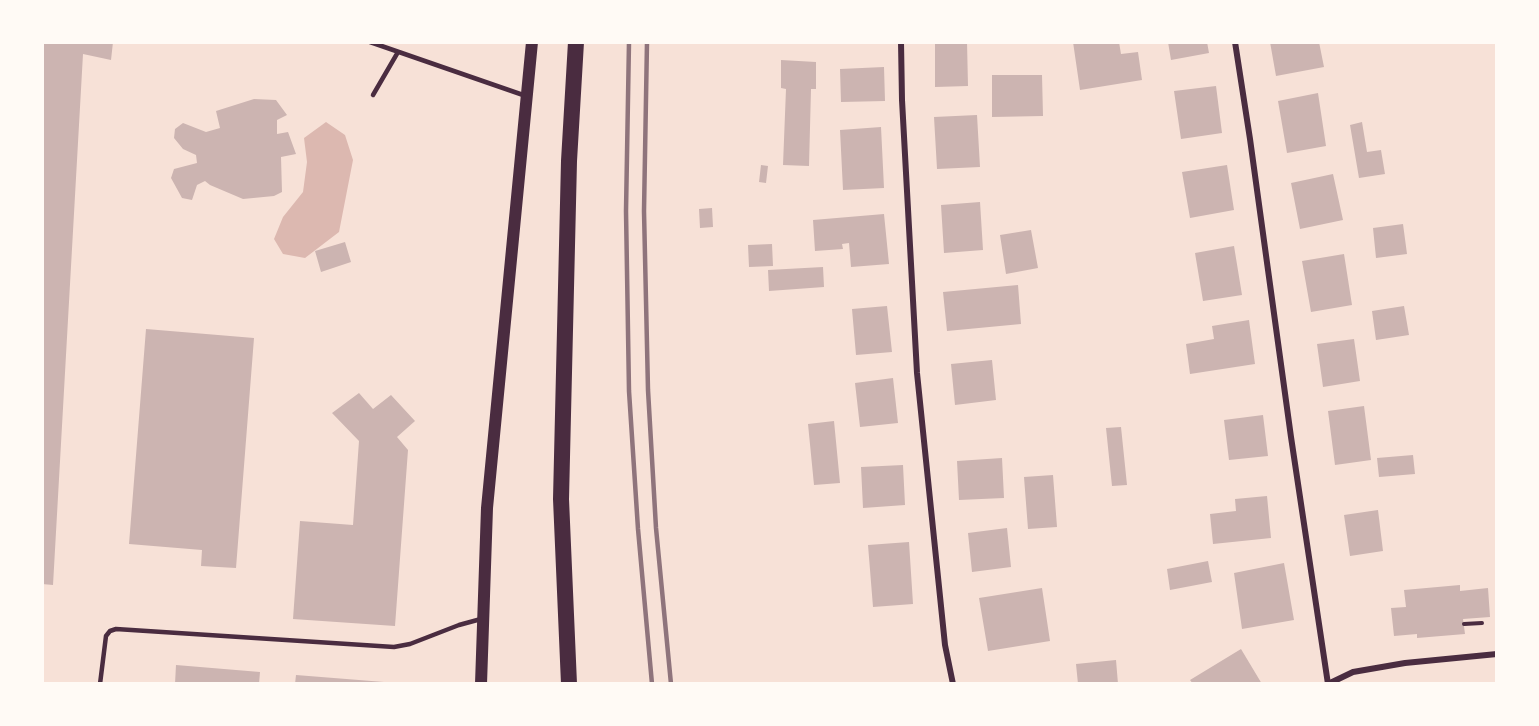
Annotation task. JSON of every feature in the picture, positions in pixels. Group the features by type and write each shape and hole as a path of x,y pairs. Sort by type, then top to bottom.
{"highway":[{"path":"568,684 561,499 569,161 576,42"}],"main road":[{"path":"481,684 487,508 532,42"}],"street":[{"path":"901,42 902,100 917,373 945,645 952,684"},
{"path":"1235,42 1328,684 1353,672 1405,663 1497,654"}],"lane":[{"path":"370,42 527,97"},
{"path":"373,95 398,52"},
{"path":"100,684 106,636 110,631 116,629 394,647 410,644 459,625 483,619"}],"path":[{"path":"1464,624 1482,623"}],"shaded area":[{"path":"326,122 345,135 353,160 339,232 305,258 283,254 274,239 283,217 303,192 307,162 304,138"}],"building":[{"path":"42,42 113,42 111,60 83,54 53,585 42,584"},
{"path":"935,42 967,42 968,86 935,87"},
{"path":"1073,42 1119,42 1121,54 1138,52 1142,80 1080,90"},
{"path":"1168,42 1207,42 1209,53 1171,60"},
{"path":"1270,42 1319,42 1324,67 1276,76"},
{"path":"781,60 816,62 816,89 811,89 809,166 783,165 786,89 781,88"},
{"path":"884,67 885,101 841,102 840,69"},
{"path":"992,75 1042,75 1043,116 992,117"},
{"path":"1216,86 1222,133 1181,139 1174,91"},
{"path":"1318,93 1326,146 1287,153 1278,101"},
{"path":"254,99 276,100 287,115 277,120 277,134 288,132 296,154 281,157 282,192 274,196 243,199 205,181 197,185 192,200 182,198 171,178 174,169 197,163 196,155 183,149 174,138 175,129 183,123 206,132 220,128 216,111"},
{"path":"977,115 980,167 937,169 934,117"},
{"path":"1362,122 1367,152 1381,150 1385,174 1359,178 1350,125"},
{"path":"881,127 884,188 843,190 840,130"},
{"path":"761,165 768,166 766,183 759,182"},
{"path":"1227,165 1234,210 1190,218 1182,172"},
{"path":"1333,174 1343,220 1300,229 1291,183"},
{"path":"980,202 983,250 944,253 941,205"},
{"path":"712,208 713,227 700,228 699,209"},
{"path":"884,214 889,264 851,267 849,243 842,244 843,249 815,251 813,220"},
{"path":"1403,224 1407,254 1376,258 1373,228"},
{"path":"1031,230 1038,268 1006,274 1000,235"},
{"path":"345,242 351,262 321,272 315,251"},
{"path":"772,244 773,266 749,267 748,245"},
{"path":"1234,246 1242,295 1203,301 1195,253"},
{"path":"1344,254 1352,305 1311,312 1302,261"},
{"path":"823,267 824,287 769,291 768,270"},
{"path":"1018,285 1021,324 947,331 943,292"},
{"path":"887,306 892,352 856,355 852,309"},
{"path":"1404,306 1409,335 1376,340 1372,311"},
{"path":"1249,320 1255,364 1190,374 1186,344 1214,339 1212,326"},
{"path":"146,329 254,338 236,568 201,566 202,550 129,544"},
{"path":"1354,339 1360,381 1323,387 1317,344"},
{"path":"992,360 996,400 955,405 951,364"},
{"path":"893,378 898,423 860,427 855,383"},
{"path":"359,393 373,409 391,395 415,421 397,437 408,450 395,626 293,619 300,521 353,525 359,441 332,413"},
{"path":"1364,406 1371,460 1335,465 1328,411"},
{"path":"1263,415 1268,456 1229,460 1224,420"},
{"path":"834,421 840,483 814,485 808,424"},
{"path":"1121,427 1127,485 1112,486 1106,428"},
{"path":"1413,455 1415,474 1379,477 1377,458"},
{"path":"1002,458 1004,498 959,500 957,461"},
{"path":"903,465 905,505 863,508 861,467"},
{"path":"1053,475 1057,527 1028,529 1024,477"},
{"path":"1267,496 1271,538 1213,544 1210,514 1236,511 1235,499"},
{"path":"1378,510 1383,551 1350,556 1344,515"},
{"path":"1007,528 1011,567 972,572 968,533"},
{"path":"909,542 913,604 873,607 868,545"},
{"path":"1208,561 1212,582 1170,590 1167,569"},
{"path":"1284,563 1294,620 1242,629 1234,573"},
{"path":"1460,585 1460,591 1488,588 1490,617 1463,619 1465,634 1417,638 1417,634 1394,636 1391,608 1406,607 1404,590"},
{"path":"1042,588 1050,641 988,651 979,598"},
{"path":"1241,649 1262,684 1193,684 1190,680"},
{"path":"1116,660 1118,684 1078,684 1076,664"},
{"path":"176,665 260,672 259,684 175,684"},
{"path":"296,675 384,682 384,684 295,684"}],"railway":[{"path":"629,42 626,211 629,391 638,529 652,684"},
{"path":"647,42 644,211 648,390 656,528 671,684"}]}
